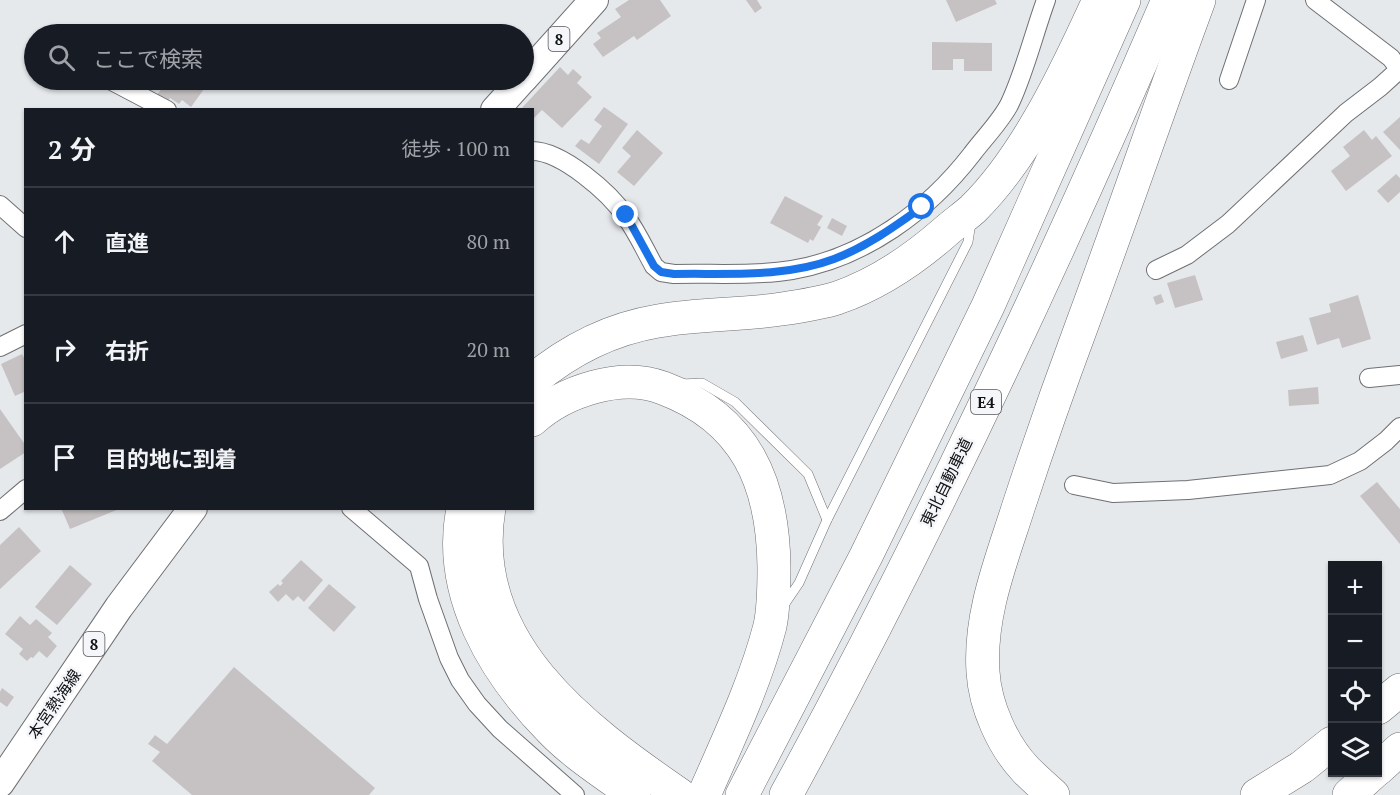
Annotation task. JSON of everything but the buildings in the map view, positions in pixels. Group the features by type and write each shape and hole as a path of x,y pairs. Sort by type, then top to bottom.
{"highway":[{"path":"534,380 570,353 599,338 627,328 657,321 785,308 836,298 866,286 898,268 929,247 973,208 1001,176 1029,135 1066,68 1099,0"},
{"name":"E4","path":"742,795 866,556 988,306 1124,0"},
{"name":"東北自動車道","path":"786,795 904,568 1024,323 1168,0"},
{"path":"1053,795 1025,769 1005,740 990,707 983,673 983,643 988,603 1041,435 1137,176 1199,0"},
{"path":"534,418 548,406 564,398 602,385 631,383 659,386 687,397 709,410 741,444 753,464 764,491 771,519 774,585 770,624 748,692 704,795"},
{"path":"463,510 460,540 462,568 468,598 480,634 500,669 525,702 552,731 634,795"},
{"path":"489,510 486,547 489,573 509,632 525,660 548,689 574,715 680,795"},
{"path":"1382,704 1400,690"},
{"path":"1257,795 1302,767 1328,746"},
{"path":"1382,766 1400,749"},
{"path":"1284,795 1302,767"},
{"path":"1349,795 1369,777"}],"main road":[{"name":"8","path":"534,67 594,0"},
{"name":"8","path":"497,108 513,90"},
{"name":"本宮熱海線","path":"0,783 119,607 191,510"}],"street":[{"path":"534,151 552,155 587,175 626,215 654,266 661,272 674,274 758,273 791,270 834,259 888,232 922,207 955,176 1009,105 1046,0"},
{"path":"1229,80 1256,0"},
{"path":"1156,270 1187,255 1228,224 1346,113 1400,70 1391,58 1315,0"},
{"path":"129,90 163,108"},
{"path":"0,205 24,226"},
{"path":"0,346 24,335"},
{"path":"1369,378 1400,375"},
{"path":"1074,485 1113,493 1188,490 1330,475 1360,461 1400,427"},
{"path":"0,511 24,491"},
{"path":"353,510 419,566 449,658 460,680 477,704 500,729 575,795"}],"lane":[{"path":"770,624 799,583 827,520 968,242 973,208"},
{"path":"659,386 702,382 735,402 808,474 827,520"}],"route":[{"path":"626,215 654,266 661,272 674,274 758,273 813,266 834,259 888,232 922,207"}]}
